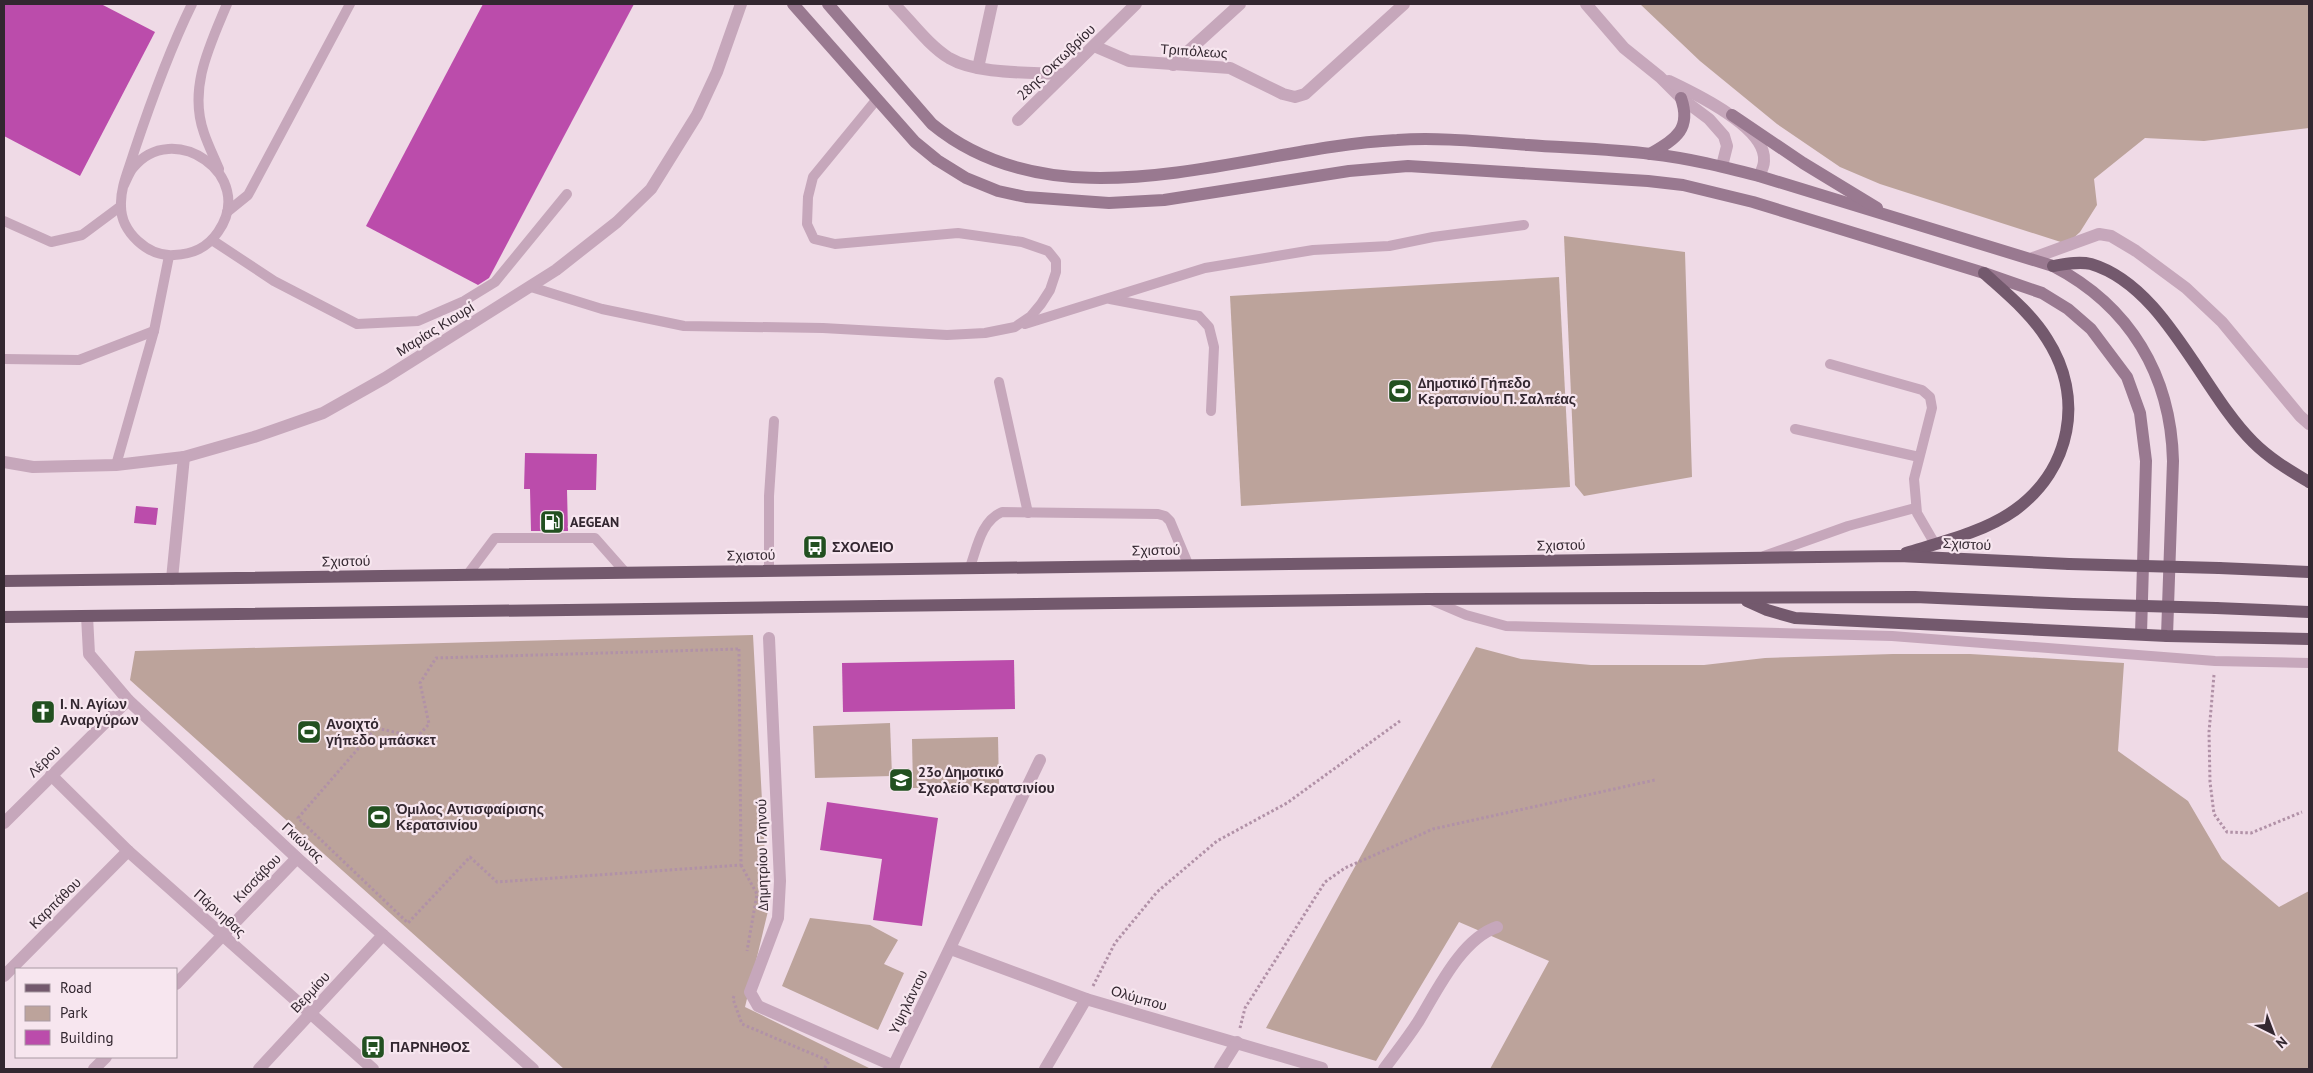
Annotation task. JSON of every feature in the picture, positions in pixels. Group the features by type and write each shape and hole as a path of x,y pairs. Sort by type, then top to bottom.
{"main road":[{"path":"793,4 915,142 937,160 974,181 998,191 1026,197 1108,203 1138,203 1349,171 1408,166 1648,180 1683,185 1753,202 1984,273 2042,293 2068,309 2095,333 2127,378 2140,414 2146,461 2141,634"},
{"path":"828,4 932,124 952,140 978,154 1001,164 1028,171 1077,178 1134,176 1397,140 1466,141 1650,154 1722,166 1759,176 1894,218 2033,258 2053,266 2089,287 2115,311 2142,348 2165,402 2172,438 2173,461 2167,636"},
{"path":"1650,154 1671,141 1679,132 1685,121 1681,98"},
{"path":"1732,115 1803,163 1894,218"},
{"path":"2053,266 2080,263 2091,264 2113,274 2133,288 2163,320 2227,410 2253,442 2281,465 2309,482"},
{"path":"1899,556 1995,522 2014,511 2034,494 2050,475 2059,458 2066,434 2068,408 2066,383 2059,362 2047,339 2033,320 1984,273"},
{"name":"Σχιστού","path":"4,581 1899,556 2309,572"},
{"path":"4,617 1428,599 1915,597 2309,612"},
{"path":"1742,598 1767,610 1795,618 2167,636 2309,639"}],"street":[{"name":"Μαρίας Κιουρί","path":"4,462 33,467 116,465 184,457 254,437 323,413 385,378 531,287 617,222 651,189 696,115 717,72 741,4"},
{"path":"894,4 938,50 950,59 978,68 1063,74"},
{"path":"978,68 992,4"},
{"name":"28ης Οκτωβρίου","path":"1018,120 1136,4"},
{"path":"1173,65 1240,4"},
{"name":"Τριπόλεως","path":"1094,46 1129,62 1230,68 1283,94 1296,97 1305,94 1404,4"},
{"path":"1586,4 1624,48 1660,77 1681,98 1710,119 1724,136 1728,146 1722,166"},
{"path":"1660,77 1698,95 1732,115 1761,148 1764,161 1759,176"},
{"path":"2033,258 2099,234 2111,236 2136,251 2186,288 2222,322 2300,416 2309,424"},
{"path":"172,579 184,457"},
{"name":"Γκιώνας","path":"87,616 89,654 128,700 297,858 533,1069"},
{"name":"Δημητρίου Γληνού","path":"769,638 779,890 778,918 750,992 758,1006 893,1068"},
{"name":"Λέρου","path":"4,823 128,700"},
{"name":"Υψηλάντου","path":"893,1068 1040,760"},
{"name":"Πάρνηθας","path":"52,775 128,851 372,1069"},
{"name":"Καρπάθου","path":"4,976 128,851"},
{"name":"Κισσάβου","path":"178,982 297,858"},
{"path":"1384,1069 1474,939 1486,931 1497,927"},
{"name":"Βερμίου","path":"259,1069 383,935"},
{"name":"Ολύμπου","path":"951,948 1086,999 1322,1068"},
{"path":"1045,1069 1086,999"},
{"path":"1220,1069 1237,1042"},
{"path":"94,1069 105,1058"}],"lane":[{"path":"192,4 152,97 124,185 121,206 123,217 134,238 144,246 169,256 197,251 212,240 223,225 227,212 228,202 224,182 203,132 199,104 200,77 207,51 227,4"},
{"path":"227,212 248,195 350,4"},
{"path":"877,98 813,176 808,197 807,224 814,239 835,244 958,233 1022,242 1048,251 1056,261 1056,272 1050,290 1031,316 1015,327"},
{"path":"124,185 134,168 147,156 168,149 191,151 200,155 214,166 224,182"},
{"path":"212,240 274,281 358,324 418,321 464,301 495,282 567,194"},
{"path":"4,221 51,242 82,234 121,206"},
{"path":"531,287 602,309 684,326 823,328 947,335 985,333 1015,327 1205,268 1313,250 1389,246 1433,237 1524,225"},
{"path":"116,465 154,332 169,256"},
{"path":"1109,298 1199,316 1209,327 1214,347 1211,411"},
{"path":"4,359 79,360 154,332"},
{"path":"1830,364 1926,392 1930,397 1932,408 1914,479 1915,508 1935,544"},
{"path":"999,382 1028,513"},
{"path":"769,570 769,496 774,420"},
{"path":"1795,429 1919,457"},
{"path":"1761,557 1848,526 1915,508"},
{"path":"970,567 984,527 990,519 1002,512 1158,514 1165,516 1170,521 1188,564"},
{"path":"468,574 495,538 596,538 625,572"},
{"path":"1428,599 1466,615 1506,626 1892,636 2215,661 2309,663"}],"path":[{"path":"739,648 741,865 497,882 470,857 408,923 298,818 376,728 417,737 428,724 420,683 436,658 739,648"},
{"path":"2215,661 2209,732 2214,814 2227,832 2250,833 2302,812"},
{"path":"1086,999 1116,943 1158,892 1217,841 1287,803 1400,721"},
{"path":"1237,1042 1245,1008 1325,882 1345,868 1433,829 1654,780"}],"green space":[{"path":"1640,4 2309,4 2309,128 2204,141 2145,138 2094,179 2097,205 2080,232 2067,244 1880,184 1840,167 1777,124 1700,61"},
{"path":"1564,236 1685,252 1692,477 1584,496 1575,485"},
{"name":"Δημοτικό Γήπεδο Κερατσινίου Π. Σαλπέας","path":"1559,277 1570,487 1241,506 1230,296"},
{"path":"753,635 768,911 745,1007 871,1069 564,1069 130,680 135,651"},
{"path":"1476,647 1521,659 1591,665 1704,665 1765,658 1893,654 1970,654 2124,663 2118,751 2188,801 2222,859 2279,907 2309,891 2309,1069 1490,1069 1549,961 1459,922 1376,1061 1266,1028"},
{"path":"890,723 892,776 815,778 813,726"},
{"path":"998,737 999,786 913,788 912,739"},
{"path":"810,918 870,925 898,940 884,964 904,973 878,1030 782,986"}],"building":[{"path":"4,4 101,4 155,32 80,176 4,136"},
{"path":"483,4 634,4 489,278 478,285 366,226"},
{"path":"525,453 597,454 596,490 567,490 568,531 531,531 530,489 524,489"},
{"path":"136,506 158,508 156,525 134,523"},
{"path":"1014,660 1015,709 843,712 842,663"},
{"path":"827,802 938,818 922,926 873,920 882,859 820,850"}],"place":[{"name":"Δημοτικό Γήπεδο Κερατσινίου Π. Σαλπέας","path":"1400,391"},
{"name":"AEGEAN","path":"552,522"},
{"name":"ΣΧΟΛΕΙΟ","path":"815,547"},
{"name":"Ι. Ν. Αγίων Αναργύρων","path":"43,712"},
{"name":"Ανοιχτό γήπεδο μπάσκετ","path":"309,732"},
{"name":"23o Δημοτικό Σχολείο Κερατσινίου","path":"901,780"},
{"name":"Όμιλος Αντισφαίρισης Κερατσινίου","path":"379,817"},
{"name":"ΠΑΡΝΗΘΟΣ","path":"373,1047"}]}
